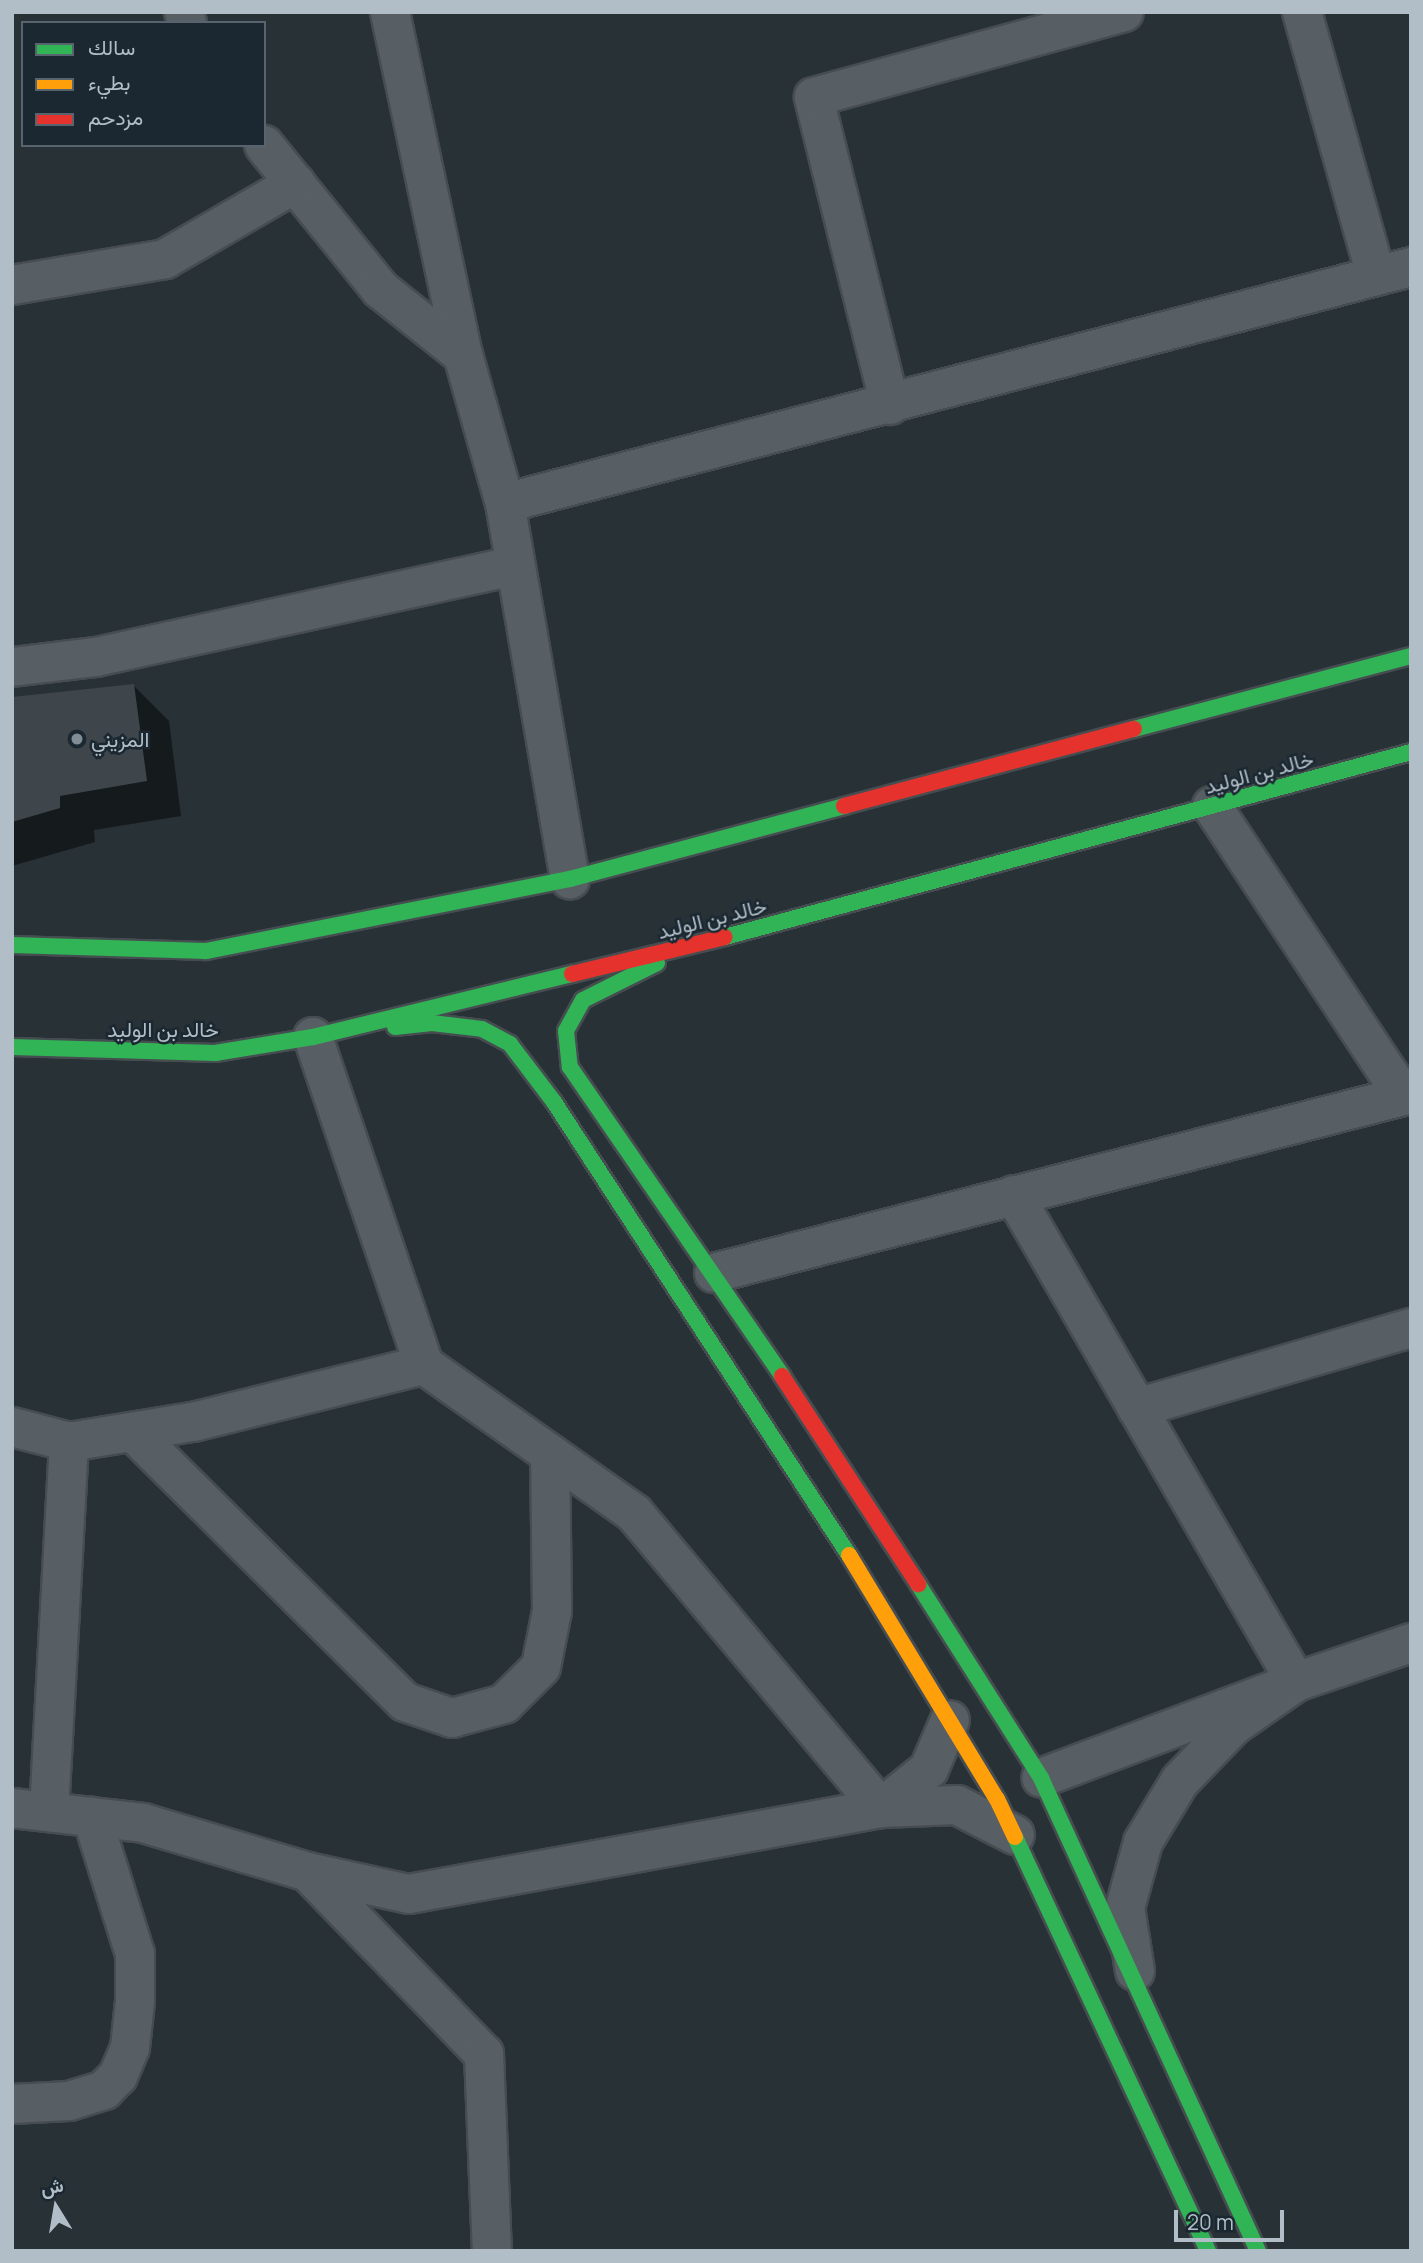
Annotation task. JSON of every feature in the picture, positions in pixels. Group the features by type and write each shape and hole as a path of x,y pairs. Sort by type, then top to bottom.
{"main road":[{"path":"12,944 206,951 570,879 1411,656"},
{"name":"خالد بن الوليد","path":"12,1047 215,1053 313,1037 710,941 1411,752"},
{"path":"710,941 624,977 583,1000 566,1031 570,1067 714,1273 874,1514 1041,1779 1258,2251"},
{"path":"313,1037 432,1023 482,1030 510,1044 554,1102 837,1535 998,1799 1208,2251"}],"street":[{"path":"390,12 463,355 505,503 570,879"},
{"path":"890,405 814,96 1124,12"},
{"path":"505,503 890,405 1393,271 1302,12"},
{"path":"266,147 380,289 463,355"},
{"path":"12,285 165,260 296,183"},
{"path":"12,667 96,657 515,566"},
{"path":"714,1273 1407,1095 1212,806"},
{"path":"313,1037 424,1365 634,1513 881,1808"},
{"path":"1014,1195 1296,1682"},
{"path":"1138,1408 1411,1328"},
{"path":"12,1427 69,1442 192,1422 424,1365"},
{"path":"133,1432 405,1702 452,1718 505,1704 541,1667 552,1611 550,1454"},
{"path":"69,1442 31,1810 143,1823 308,1872 408,1894 881,1808 957,1805 1015,1835"},
{"path":"1041,1779 1296,1682 1411,1643"},
{"path":"1137,1986 1125,1908 1143,1842 1180,1781 1233,1726 1296,1682"},
{"path":"881,1808 929,1769 950,1720"},
{"path":"12,2104 69,2101 104,2090 118,2076 130,2048 135,2001 135,1954 92,1817"},
{"path":"308,1872 484,2054 492,2251"}],"building":[{"name":"المزيني","path":"134,684 147,781 60,796 60,808 12,822 12,697"}],"traffic: fast":[{"path":"1134,729 1411,656"},
{"path":"725,937 1411,752"},
{"path":"12,945 206,951 570,879 844,806"},
{"path":"657,963 583,1000 566,1031 570,1067 782,1376"},
{"path":"12,1047 215,1053 313,1037 572,974"},
{"path":"395,1027 432,1023 482,1029 510,1044 554,1102 849,1555"},
{"path":"918,1584 1041,1778 1258,2251"},
{"path":"1015,1837 1208,2251"}],"traffic: slow":[{"path":"849,1555 997,1799 1015,1837"}],"traffic: jam":[{"path":"844,806 1134,729"},
{"path":"572,974 725,937"},
{"path":"782,1376 918,1584"}],"place":[{"name":"المزيني","path":"77,739"}]}
